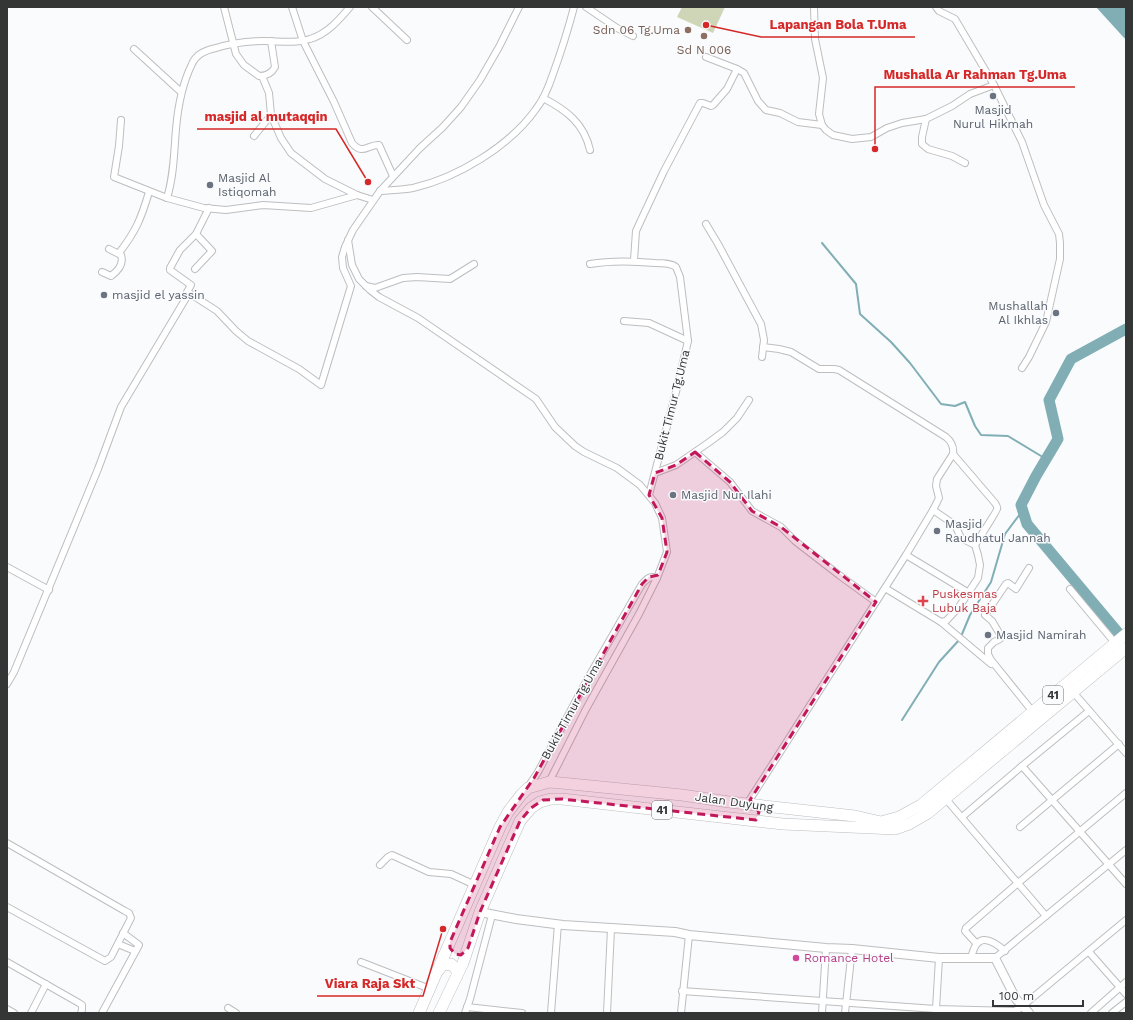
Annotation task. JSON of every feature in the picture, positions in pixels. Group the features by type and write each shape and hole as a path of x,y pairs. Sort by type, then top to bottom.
{"highway":[{"name":"Jalan Duyung","path":"528,788 548,782 682,795 855,816 881,822 887,821 900,817 921,805 1073,692 1120,646 1126,634"},
{"name":"Jalan Duyung","path":"439,1013 463,963 480,912 520,821 534,805 542,800 562,799 780,823 891,830 909,824 923,817 993,752 1032,712 1120,646"},
{"path":"420,1013 500,827 512,806 528,788"},
{"path":"751,804 759,810 760,814 756,820"},
{"path":"780,823 774,816 776,811 781,808"},
{"path":"450,942 450,948 455,954 461,955 468,948"},
{"path":"438,970 442,965 451,964 457,970 456,976"}],"street":[{"path":"224,7 236,54 244,65 255,74 262,76 269,73 275,67 271,41"},
{"path":"292,7 303,41 334,102 352,143 357,148 361,149 377,144 379,145 393,176"},
{"path":"167,198 171,184 181,92 192,64 197,56 211,49 234,43 303,41 327,30 350,7"},
{"path":"372,7 407,40"},
{"path":"189,293 217,311 248,341 299,369 321,385 351,286 343,268 342,257 348,240 380,191 461,107 480,80 499,47 519,7"},
{"path":"380,191 413,188 456,172 496,148 518,130 536,109 543,98 564,43 574,7"},
{"path":"586,7 617,28 633,36"},
{"path":"814,7 815,39 823,78 819,114 822,125 829,133 833,135 852,139 871,137 887,128 926,119 952,106 970,94 994,85"},
{"path":"936,7 939,11 955,19 994,85 1022,142 1044,205 1059,234 1060,258 1046,322 1022,368"},
{"path":"134,49 181,92"},
{"path":"706,57 744,72 758,101 766,110 780,113 798,122 822,125"},
{"path":"634,260 636,231 675,149 700,103 710,106 714,105 727,89 737,69"},
{"path":"262,76 269,93 271,115 281,138 291,153 325,179 357,195 373,200"},
{"path":"543,98 566,111 576,122 585,134 590,150"},
{"path":"254,136 271,115"},
{"path":"926,119 922,144 928,149 952,156 965,163"},
{"path":"121,120 120,146 114,177 167,198 209,208 226,210 263,205 311,208 357,195"},
{"path":"119,253 139,223 149,192"},
{"path":"7,684 14,672 49,590 123,404 189,293 187,292 191,285 170,269 180,250 196,234 209,208"},
{"path":"706,224 761,324 763,331 762,357"},
{"path":"195,269 212,251 196,234"},
{"path":"348,240 352,265 365,286 379,297 418,318 536,399 555,427 575,446 617,468 632,478 649,495"},
{"path":"102,272 109,276 115,272 122,262 122,257 119,253 109,249"},
{"name":"Bukit Timur Tg.Uma","path":"548,782 586,709 639,614 657,578 667,552 662,518 655,503 649,495 688,341 681,284 676,267 671,264 634,260 590,264"},
{"path":"365,286 375,288 402,278 417,277 450,279 474,264"},
{"path":"624,321 649,323 688,341"},
{"path":"751,804 933,510 939,498 936,486 937,479 953,454 953,445 949,440 840,370 819,369 791,352 782,349 763,347"},
{"path":"655,473 676,466 723,432 737,418 749,400"},
{"path":"695,452 730,482 752,511 781,527 795,541 838,575 876,602"},
{"path":"953,454 997,507 996,513 975,545"},
{"path":"933,510 955,525 961,538 975,545 978,555 978,578 959,607 945,622 940,622"},
{"path":"906,555 969,593"},
{"path":"7,567 49,590"},
{"path":"994,666 988,654 988,650 989,646 1000,639 1001,636 992,621 986,616 986,613 1006,584 1008,583 1016,589 1029,568"},
{"name":"Bukit Timur Tg.Uma","path":"528,788 588,678 642,584 649,577 653,576 657,578"},
{"path":"885,588 940,622 994,666 1032,712"},
{"path":"1070,589 1120,646"},
{"path":"1073,692 1126,753"},
{"path":"962,817 1089,711"},
{"path":"1020,827 1119,744"},
{"path":"1022,766 1126,884"},
{"path":"976,943 965,931 966,928 1126,792"},
{"path":"945,798 1046,916"},
{"path":"7,843 129,913 131,918 111,957 105,961 7,907"},
{"path":"480,912 558,924 611,929 675,932 689,935 939,958 995,958 1126,850"},
{"path":"380,865 392,855 429,872 451,874 475,885"},
{"path":"492,915 466,1010 522,1013"},
{"path":"682,992 822,1002 846,1002 906,1010 936,1009 987,1012 1014,1011 1023,1006 1126,920"},
{"path":"551,1013 558,924"},
{"path":"607,1013 611,929"},
{"path":"102,1013 139,945 124,933"},
{"path":"680,1013 689,935"},
{"path":"971,959 973,948 976,943 986,940 995,943 1005,951"},
{"path":"118,944 135,951"},
{"path":"822,1013 826,948"},
{"path":"845,1013 852,949"},
{"path":"1089,952 1126,994"},
{"path":"936,1009 939,958"},
{"path":"995,958 1016,998 1029,1013"},
{"path":"7,962 82,1005 81,1013"},
{"path":"361,962 430,989"},
{"path":"1091,1013 1126,982"},
{"path":"31,1013 46,984"},
{"path":"1112,1013 1120,1011 1126,1002"},
{"path":"228,1008 236,1013"},
{"path":"7,1009 14,1013"}],"highlighted area":[{"path":"695,452 730,482 752,511 781,527 876,602 750,800 759,812 756,820 562,799 543,800 531,808 520,821 480,912 468,948 461,955 455,954 450,948 450,942 500,827 534,778 642,584 649,577 658,575 667,552 662,518 649,495 655,473 676,465"}],"green space":[{"path":"682,7 725,7 713,33 677,17"}],"water":[{"path":"1096,7 1126,7 1126,40"}],"waterway":[{"path":"822,243 856,284 860,314 891,342 910,363 941,404 955,406 965,402 975,426 981,435 1008,436 1046,459"},
{"path":"1126,329 1071,359 1049,400 1058,439 1021,505 1027,524 1126,642"},
{"path":"902,720 939,662 960,639 970,615 991,582 1005,534 1023,510"}],"place":[{"name":"Lapangan Bola T.Uma","path":"706,25"},
{"name":"Sdn 06 Tg.Uma","path":"688,30"},
{"name":"Sd N 006","path":"704,36"},
{"name":"Masjid Nurul Hikmah","path":"993,96"},
{"name":"Mushalla Ar Rahman Tg.Uma","path":"875,149"},
{"name":"masjid al mutaqqin","path":"368,182"},
{"name":"Masjid Al Istiqomah","path":"210,185"},
{"name":"masjid el yassin","path":"104,295"},
{"name":"Mushallah Al Ikhlas","path":"1056,313"},
{"name":"Masjid Nur Ilahi","path":"673,495"},
{"name":"Masjid Raudhatul Jannah","path":"937,531"},
{"name":"Puskesmas Lubuk Baja","path":"923,601"},
{"name":"Masjid Namirah","path":"988,635"},
{"name":"Viara Raja Skt","path":"443,929"},
{"name":"Romance Hotel","path":"796,958"}]}
